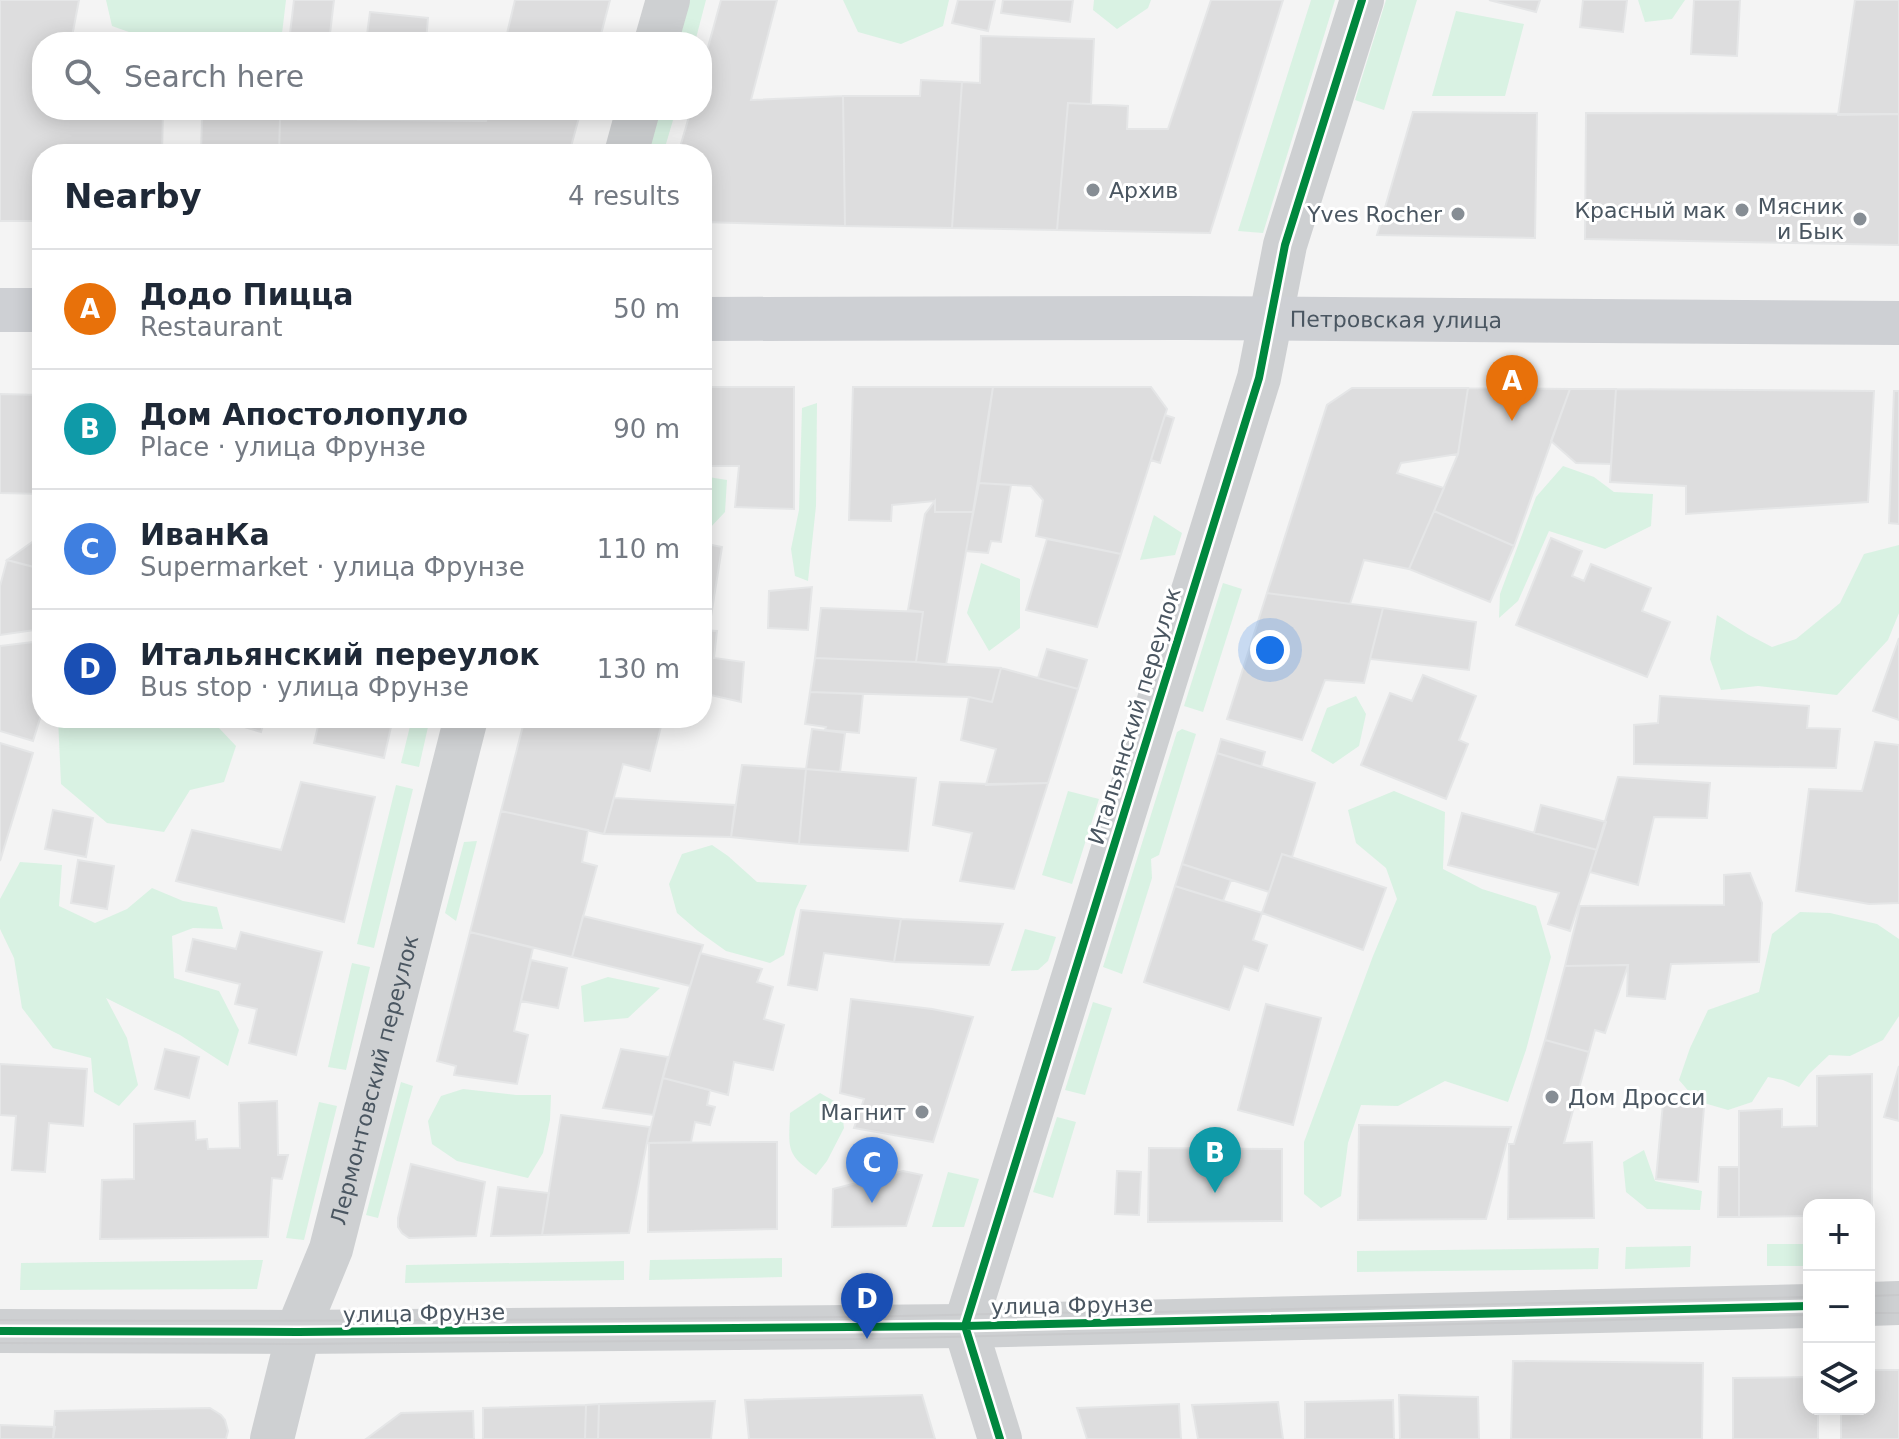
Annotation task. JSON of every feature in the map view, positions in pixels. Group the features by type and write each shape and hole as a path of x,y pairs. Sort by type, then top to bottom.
{"main road":[{"path":"0,310 32,310"},
{"name":"Петровская улица","path":"712,319 1899,323"}],"street":[{"path":"659,32 668,0"},
{"name":"Итальянский переулок","path":"965,1326 1259,378 1285,245 1362,0"},
{"path":"629,144 635,120"},
{"name":"Лермонтовский переулок","path":"272,1439 298,1332 331,1249 463,728"},
{"path":"1875,1304 1899,1303"},
{"name":"улица Фрунзе","path":"0,1331 298,1332 965,1326 1803,1306"},
{"path":"965,1326 1000,1439"}],"green space":[{"path":"106,0 286,0 282,32 129,32 112,26"},
{"path":"689,0 706,0 698,32 681,32"},
{"path":"843,0 949,0 943,26 901,44 858,32"},
{"path":"1094,0 1151,0 1148,8 1117,29 1093,10"},
{"path":"1311,0 1335,0 1263,233 1238,231"},
{"path":"1386,0 1417,0 1384,110 1355,100"},
{"path":"1638,0 1685,0 1672,19 1645,22"},
{"path":"1456,11 1524,24 1505,96 1432,96"},
{"path":"656,120 673,120 666,144 650,144"},
{"path":"817,403 816,506 808,581 795,576 791,549 799,510 802,408"},
{"path":"1563,466 1594,477 1614,492 1653,494 1651,526 1605,549 1549,531 1518,601 1499,618 1500,594 1536,497"},
{"path":"712,478 727,480 725,512 712,526"},
{"path":"1154,515 1182,533 1175,555 1140,560"},
{"path":"1899,545 1899,613 1888,640 1837,695 1758,686 1721,690 1710,659 1717,615 1772,647 1796,639 1840,603 1864,554"},
{"path":"981,563 1020,579 1020,628 989,651 967,613"},
{"path":"1223,583 1242,589 1203,712 1184,706"},
{"path":"1356,696 1366,714 1359,746 1333,764 1311,751 1327,708"},
{"path":"58,728 219,728 236,746 224,782 190,790 164,832 107,823 61,784"},
{"path":"410,728 428,728 419,767 401,763"},
{"path":"1182,729 1196,734 1159,855 1151,859 1152,878 1122,974 1103,967 1177,732"},
{"path":"396,785 413,789 374,948 357,944"},
{"path":"1068,791 1099,799 1072,884 1042,875"},
{"path":"1394,791 1445,812 1443,869 1482,889 1536,906 1551,957 1526,1050 1508,1102 1445,1081 1398,1106 1361,1105 1348,1143 1341,1196 1321,1208 1304,1194 1304,1142 1397,899 1386,868 1356,843 1348,810"},
{"path":"477,841 456,921 445,913 464,842"},
{"path":"712,845 757,882 807,885 796,909 784,955 770,963 726,951 677,913 669,884 682,854"},
{"path":"20,862 62,865 59,906 95,923 127,909 152,888 183,901 217,907 223,929 193,928 172,936 174,978 219,991 239,1030 228,1066 180,1035 106,998 127,1038 138,1085 119,1106 94,1092 91,1058 53,1048 22,1008 14,958 0,929 0,899"},
{"path":"1800,912 1830,913 1877,924 1899,939 1899,1016 1883,1040 1850,1056 1829,1055 1799,1087 1768,1077 1752,1102 1728,1110 1697,1101 1679,1080 1708,1010 1759,992 1772,934"},
{"path":"1025,929 1056,937 1048,961 1038,970 1011,971"},
{"path":"352,963 370,967 346,1070 328,1067"},
{"path":"608,977 660,988 628,1018 584,1022 581,986"},
{"path":"1093,1002 1112,1008 1085,1095 1065,1090"},
{"path":"401,1082 413,1086 378,1218 366,1215"},
{"path":"463,1089 551,1095 550,1120 543,1153 528,1178 457,1161 432,1144 428,1121 441,1096"},
{"path":"820,1093 841,1105 844,1128 816,1175 799,1161 791,1149 790,1113"},
{"path":"319,1102 337,1106 304,1240 286,1238"},
{"path":"1057,1117 1076,1122 1053,1198 1033,1192"},
{"path":"1644,1150 1655,1181 1702,1191 1700,1210 1647,1209 1626,1192 1623,1162"},
{"path":"948,1172 979,1179 964,1227 932,1227"},
{"path":"1767,1244 1803,1244 1803,1266 1767,1266"},
{"path":"1691,1246 1690,1267 1625,1269 1626,1247"},
{"path":"1599,1248 1598,1269 1357,1272 1357,1251"},
{"path":"782,1258 782,1277 649,1280 650,1260"},
{"path":"263,1260 257,1289 20,1290 21,1263"},
{"path":"624,1261 624,1280 405,1283 406,1265"}],"building":[{"path":"0,0 79,0 73,32 32,32 32,120 163,120 162,144 32,144 32,221 0,221"},
{"path":"294,0 334,0 330,32 290,32"},
{"path":"515,0 610,0 602,32 507,32"},
{"path":"721,0 777,0 751,100 843,96 845,226 712,222 712,144 681,144 688,120 712,120 712,33"},
{"path":"958,0 995,0 988,31 952,23"},
{"path":"1003,0 1073,0 1070,22 1001,13"},
{"path":"1211,0 1283,0 1210,233 1057,230 1068,103 1128,106 1127,129 1168,129"},
{"path":"1489,0 1540,0 1536,12"},
{"path":"1583,0 1627,0 1623,32 1580,27"},
{"path":"1694,0 1740,0 1737,56 1691,54"},
{"path":"1855,0 1899,0 1899,114 1838,115"},
{"path":"370,12 428,18 427,32 367,32"},
{"path":"981,36 1094,39 1091,104 1068,103 1057,230 952,228 962,82 980,83"},
{"path":"921,80 962,82 952,228 845,226 843,96 920,96"},
{"path":"1413,112 1537,113 1535,238 1377,235"},
{"path":"1586,113 1899,114 1899,245 1585,239"},
{"path":"202,120 280,120 279,144 201,144"},
{"path":"280,120 578,120 572,144 279,144"},
{"path":"712,387 794,387 794,509 735,507 739,466 712,466"},
{"path":"853,387 993,387 973,512 935,512 935,501 892,505 891,521 849,520"},
{"path":"993,387 1151,387 1167,409 1121,554 1036,536 1043,500 1031,486 979,483"},
{"path":"1352,388 1468,388 1458,454 1401,463 1397,473 1444,488 1409,569 1364,560 1350,604 1267,593 1327,405"},
{"path":"1468,388 1570,389 1514,546 1434,511 1458,454"},
{"path":"1570,389 1616,389 1611,464 1576,463 1551,441"},
{"path":"1616,389 1874,391 1868,502 1686,514 1686,486 1610,482"},
{"path":"1894,391 1899,391 1899,524 1889,523"},
{"path":"0,394 32,395 32,494 0,493"},
{"path":"1165,415 1174,418 1160,463 1151,460"},
{"path":"979,483 1011,485 1001,542 991,541 988,553 966,551"},
{"path":"935,501 935,512 973,512 946,665 916,662 923,612 908,610 925,514"},
{"path":"1434,511 1514,546 1490,602 1409,569"},
{"path":"1551,538 1582,551 1572,576 1584,581 1591,564 1651,588 1642,611 1670,622 1647,677 1516,625"},
{"path":"1047,539 1121,554 1097,627 1026,610"},
{"path":"32,542 32,566 7,560"},
{"path":"712,545 722,547 712,610"},
{"path":"7,560 32,567 32,630 0,635 0,586"},
{"path":"812,587 808,630 768,628 769,591"},
{"path":"1267,593 1383,608 1364,683 1325,680 1302,740 1227,719"},
{"path":"821,608 923,612 916,662 815,658"},
{"path":"1383,608 1476,622 1469,670 1370,659"},
{"path":"712,631 717,631 714,658 744,662 741,702 712,695"},
{"path":"1899,638 1899,720 1873,711"},
{"path":"32,642 32,728 37,728 33,741 0,731 0,646"},
{"path":"1047,649 1087,660 1078,689 1038,678"},
{"path":"815,658 1001,668 992,702 969,697 810,692"},
{"path":"1001,668 1078,689 1048,783 986,785 996,749 961,740 969,697 992,702"},
{"path":"1423,675 1476,696 1459,740 1468,744 1446,799 1361,765 1390,693 1412,701"},
{"path":"810,692 863,694 859,733 825,730 826,727 805,724"},
{"path":"1660,696 1809,706 1807,728 1840,729 1836,768 1634,764 1634,725 1658,723"},
{"path":"318,728 391,728 384,758 314,743"},
{"path":"522,728 661,728 650,771 623,764 604,834 501,811"},
{"path":"812,729 845,733 840,772 806,769"},
{"path":"1221,739 1265,752 1261,767 1217,753"},
{"path":"1875,742 1899,745 1899,903 1869,904 1796,891 1809,789 1862,791"},
{"path":"0,743 33,753 0,861"},
{"path":"1217,753 1315,783 1292,857 1282,854 1269,892 1182,864"},
{"path":"742,765 806,769 799,844 731,837"},
{"path":"806,769 916,778 908,851 799,844"},
{"path":"1618,777 1710,783 1707,818 1654,817 1638,885 1590,872"},
{"path":"301,782 375,797 344,922 176,881 192,830 281,850"},
{"path":"940,782 1048,783 1014,889 960,881 972,833 933,825"},
{"path":"614,798 735,805 731,837 604,834"},
{"path":"1541,805 1606,822 1597,850 1534,833"},
{"path":"53,810 93,818 86,857 45,849"},
{"path":"501,811 588,830 582,862 597,866 572,957 470,932"},
{"path":"1462,813 1597,850 1570,931 1548,924 1559,893 1448,865"},
{"path":"1282,854 1386,888 1363,950 1262,913"},
{"path":"78,860 114,866 107,909 71,903"},
{"path":"1182,864 1231,880 1223,901 1175,886"},
{"path":"1750,873 1762,903 1759,962 1671,964 1665,999 1627,996 1628,965 1565,966 1580,906 1724,905 1724,875"},
{"path":"1175,886 1262,913 1253,940 1267,945 1258,971 1244,966 1229,1010 1144,982"},
{"path":"801,910 901,919 894,962 824,953 817,990 788,985"},
{"path":"583,916 703,945 690,986 572,957"},
{"path":"901,919 1003,924 989,965 894,962"},
{"path":"241,932 322,952 296,1055 249,1043 257,1009 235,1004 240,984 186,971 193,939 236,949"},
{"path":"470,932 533,948 514,1031 528,1035 517,1084 454,1075 456,1066 437,1061"},
{"path":"700,953 762,969 757,982 773,987 764,1019 784,1025 773,1070 734,1062 728,1095 663,1078"},
{"path":"531,960 567,968 558,1008 521,1001"},
{"path":"1628,965 1605,1033 1595,1030 1589,1052 1545,1040 1565,966"},
{"path":"851,999 973,1017 933,1142 854,1128 864,1099 840,1093"},
{"path":"1266,1004 1321,1018 1293,1125 1238,1110"},
{"name":"Дом Дросси","path":"1545,1040 1589,1052 1564,1143 1592,1142 1594,1218 1508,1219 1509,1144 1514,1144"},
{"path":"165,1049 199,1057 189,1098 155,1089"},
{"path":"621,1049 668,1057 653,1115 603,1108"},
{"path":"0,1064 87,1069 83,1126 49,1123 45,1172 12,1170 16,1116 0,1115"},
{"path":"1899,1066 1899,1121 1884,1117"},
{"path":"1872,1074 1872,1199 1803,1199 1803,1216 1739,1217 1739,1111 1782,1109 1782,1127 1817,1126 1817,1076"},
{"path":"663,1078 710,1090 707,1105 715,1107 710,1125 695,1122 691,1142 647,1143"},
{"path":"277,1101 278,1155 288,1155 282,1179 272,1178 268,1237 100,1239 102,1180 134,1179 134,1124 195,1121 196,1140 207,1139 208,1149 240,1148 239,1103"},
{"path":"1663,1103 1704,1107 1698,1182 1656,1179"},
{"path":"561,1115 650,1127 629,1233 542,1235"},
{"path":"1359,1125 1511,1127 1486,1219 1358,1220"},
{"path":"777,1142 777,1229 648,1232 649,1143"},
{"path":"1149,1148 1282,1149 1282,1221 1148,1222"},
{"path":"411,1164 485,1182 476,1236 409,1238 402,1233 398,1218"},
{"path":"1719,1167 1739,1167 1739,1217 1718,1217"},
{"path":"903,1171 922,1175 906,1226 832,1227 833,1189"},
{"path":"1117,1171 1141,1172 1139,1215 1115,1214"},
{"path":"498,1187 549,1193 542,1235 491,1236"},
{"path":"1513,1361 1703,1363 1702,1439 1511,1439"},
{"path":"1875,1370 1899,1370 1899,1439 1841,1439 1841,1415 1875,1415"},
{"path":"1803,1377 1803,1415 1818,1415 1818,1439 1733,1439 1733,1378"},
{"path":"922,1395 935,1439 749,1439 745,1400"},
{"path":"1399,1395 1478,1397 1479,1439 1400,1439"},
{"path":"1393,1400 1394,1439 1305,1439 1305,1402"},
{"path":"715,1401 711,1439 598,1439 599,1404"},
{"path":"1278,1402 1283,1439 1198,1439 1192,1405"},
{"path":"599,1404 598,1439 585,1439 586,1405"},
{"path":"1179,1404 1181,1439 1087,1439 1077,1408"},
{"path":"586,1405 585,1439 483,1439 483,1408"},
{"path":"210,1408 225,1420 228,1431 226,1439 53,1439 55,1411"},
{"path":"473,1411 474,1439 366,1439 401,1413"},
{"path":"0,1425 55,1427 53,1439 0,1439"}],"tram line":[{"path":"1875,1296 1899,1295"},
{"path":"0,1320 839,1317 1803,1297"},
{"path":"1875,1313 1899,1313"},
{"path":"0,1343 867,1339 1803,1315"}],"cycle path":[{"path":"1000,1439 965,1326 1259,378 1285,245 1362,0"},
{"path":"0,1331 298,1332 965,1326 1803,1306"}],"place":[{"name":"Архив","path":"1093,190"},
{"name":"Красный мак","path":"1742,210"},
{"name":"Yves Rocher","path":"1458,214"},
{"name":"Мясник и Бык","path":"1860,219"},
{"name":"Додо Пицца","path":"1512,421"},
{"name":"Дом Дросси","path":"1552,1097"},
{"name":"Магнит","path":"922,1112"},
{"name":"Дом Апостолопуло","path":"1215,1193"},
{"name":"ИванКа","path":"872,1203"},
{"name":"Итальянский переулок","path":"867,1339"}]}
